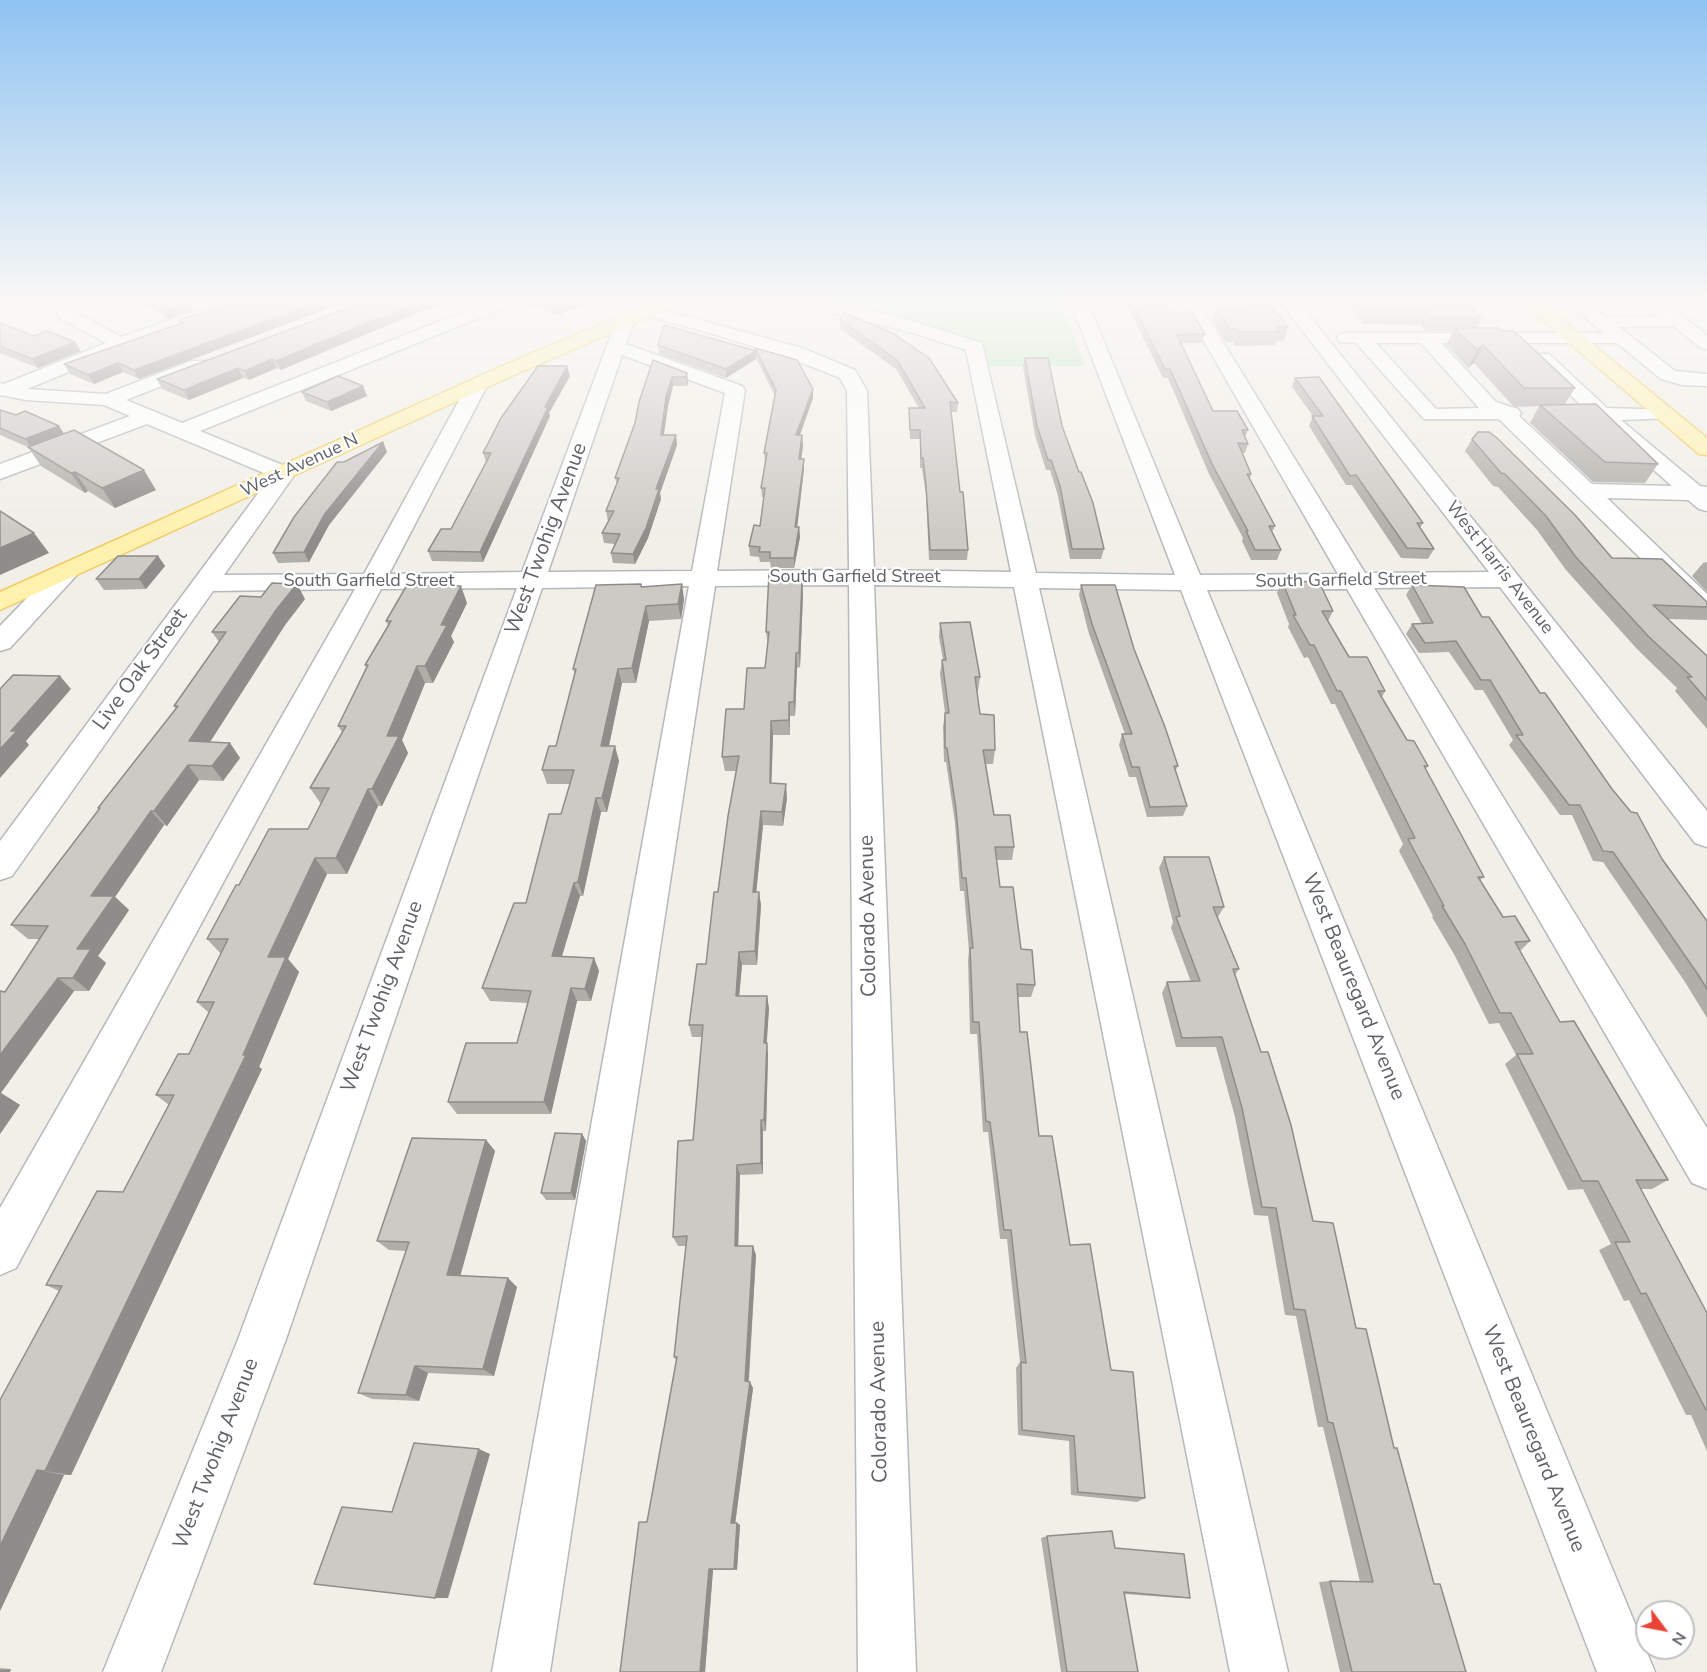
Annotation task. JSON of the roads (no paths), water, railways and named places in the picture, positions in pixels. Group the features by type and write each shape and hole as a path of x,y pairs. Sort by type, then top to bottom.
{"main road":[{"name":"West Avenue N","path":"0,602 485,381"},
{"path":"1625,381 1646,398"},
{"path":"1671,406 1707,448"}],"street":[{"path":"2,389 23,381"},
{"path":"108,400 157,381"},
{"path":"181,431 306,381"},
{"name":"West Twohig Avenue","path":"132,1672 261,1342 531,581 609,381"},
{"path":"521,1672 735,390 723,381"},
{"name":"Colorado Avenue","path":"852,381 857,391 887,1672"},
{"path":"982,381 1259,1672"},
{"name":"West Beauregard Avenue","path":"1110,381 1626,1672"},
{"path":"1237,381 1707,1168"},
{"name":"West Harris Avenue","path":"1354,381 1707,834"},
{"path":"1396,381 1425,416 1433,437"},
{"path":"1466,381 1489,406 1504,413 1587,491 1707,609"},
{"path":"1567,381 1603,415 1702,497"},
{"path":"0,1252 372,582 478,384"},
{"path":"2,389 16,394 108,400 284,474"},
{"path":"1455,397 1471,414"},
{"path":"1646,398 1671,406"},
{"path":"1382,417 1504,413 1603,415 1671,406"},
{"path":"0,472 147,417"},
{"path":"1497,437 1529,437"},
{"name":"Live Oak Street","path":"0,867 284,474"},
{"path":"1587,491 1702,497"},
{"path":"1665,567 1697,566"},
{"path":"0,642 66,572"},
{"name":"South Garfield Street","path":"204,583 861,577 1192,583 1507,579"}]}
